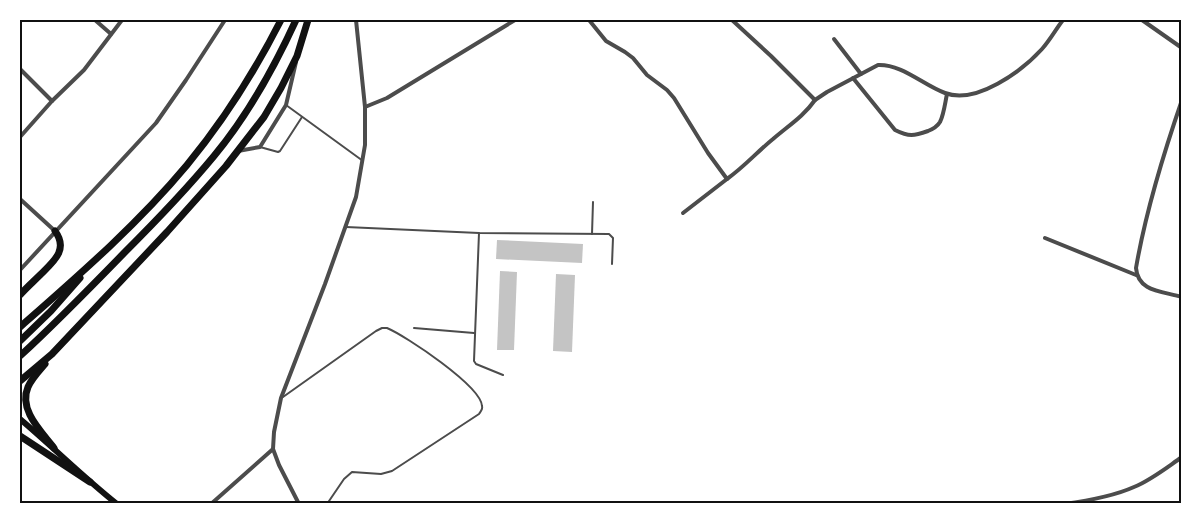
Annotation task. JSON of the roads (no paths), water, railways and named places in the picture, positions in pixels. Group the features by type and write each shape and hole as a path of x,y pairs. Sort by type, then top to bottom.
{"highway":[{"path":"20,341 51,311 186,165 248,79 281,20"},
{"path":"20,356 176,199 215,155 265,82 296,20"},
{"path":"20,381 52,354 167,232 238,151 264,117 281,88 297,56 308,20"},
{"path":"20,295 56,259 61,242 55,231"},
{"path":"20,327 100,256"},
{"path":"52,354 28,387 25,402 33,421 54,448"},
{"path":"20,436 90,482"}],"main road":[{"path":"20,419 117,504"}],"street":[{"path":"95,20 111,34"},
{"path":"20,137 84,69 122,20"},
{"path":"20,270 156,123 225,20"},
{"path":"299,504 273,450 273,432 280,398 356,197 365,145 365,107 356,20"},
{"path":"365,107 387,98 515,20"},
{"path":"589,20 606,41 625,51 646,75 674,98 726,179"},
{"path":"732,20 815,100"},
{"path":"683,213 738,171 800,117 815,100 878,65 898,69 946,94 977,92 1013,75 1042,49 1063,20"},
{"path":"1142,20 1182,48"},
{"path":"834,39 861,74"},
{"path":"238,151 260,147 286,105 297,56"},
{"path":"20,69 52,101"},
{"path":"853,78 896,130 911,135 936,128 940,123 946,94"},
{"path":"1182,100 1163,154 1136,268 1139,281 1146,287 1182,297"},
{"path":"20,199 55,231"},
{"path":"1045,238 1136,275"},
{"path":"211,504 273,450"},
{"path":"1064,504 1132,488 1148,480 1182,456"}],"lane":[{"path":"286,105 363,161"},
{"path":"260,147 280,151 302,117"},
{"path":"592,234 593,202"},
{"path":"346,227 479,233 609,234 613,238 612,264"},
{"path":"479,233 474,361 476,364 503,375"},
{"path":"280,398 376,331 387,328 432,356 464,380 475,391 482,404 483,408 479,414 392,471 381,474 352,472 327,504"},
{"path":"414,328 474,333"}]}
